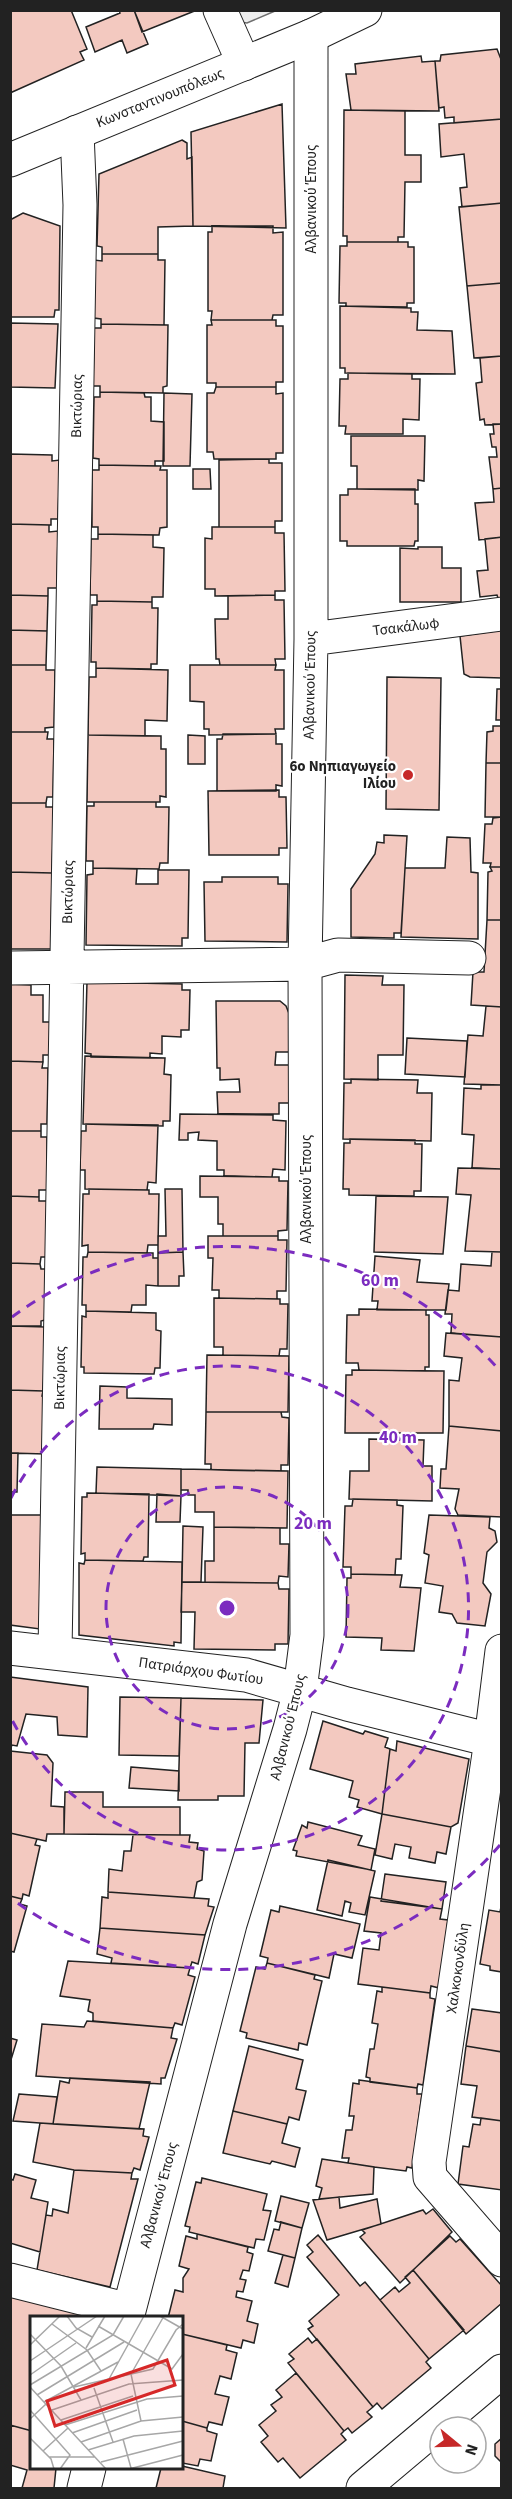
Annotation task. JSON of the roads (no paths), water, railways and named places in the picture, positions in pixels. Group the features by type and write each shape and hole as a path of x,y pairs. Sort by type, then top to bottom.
{"street":[{"path":"220,10 244,64"},
{"name":"Κωνσταντινουπόλεως","path":"10,160 244,64 365,10"},
{"name":"Αλβανικού Έπους","path":"128,2314 230,1924 300,1690 307,1635 305,964 311,639 310,36"},
{"name":"Βικτώριας","path":"55,1652 80,205 77,132"},
{"name":"Τσακάλωφ","path":"311,639 501,614"},
{"path":"10,968 305,964 338,955 469,958"},
{"name":"Πατριάρχου Φωτίου","path":"10,1648 246,1675 496,1746"},
{"name":"Χαλκοκονδύλη","path":"501,1651 496,1746 429,2162 430,2177 501,2260"},
{"path":"10,2280 128,2314"},
{"path":"363,2488 501,2371"},
{"path":"84,2488 89,2469"}],"place":[{"name":"6ο Νηπιαγωγείο Ιλίου","path":"408,775"}]}
